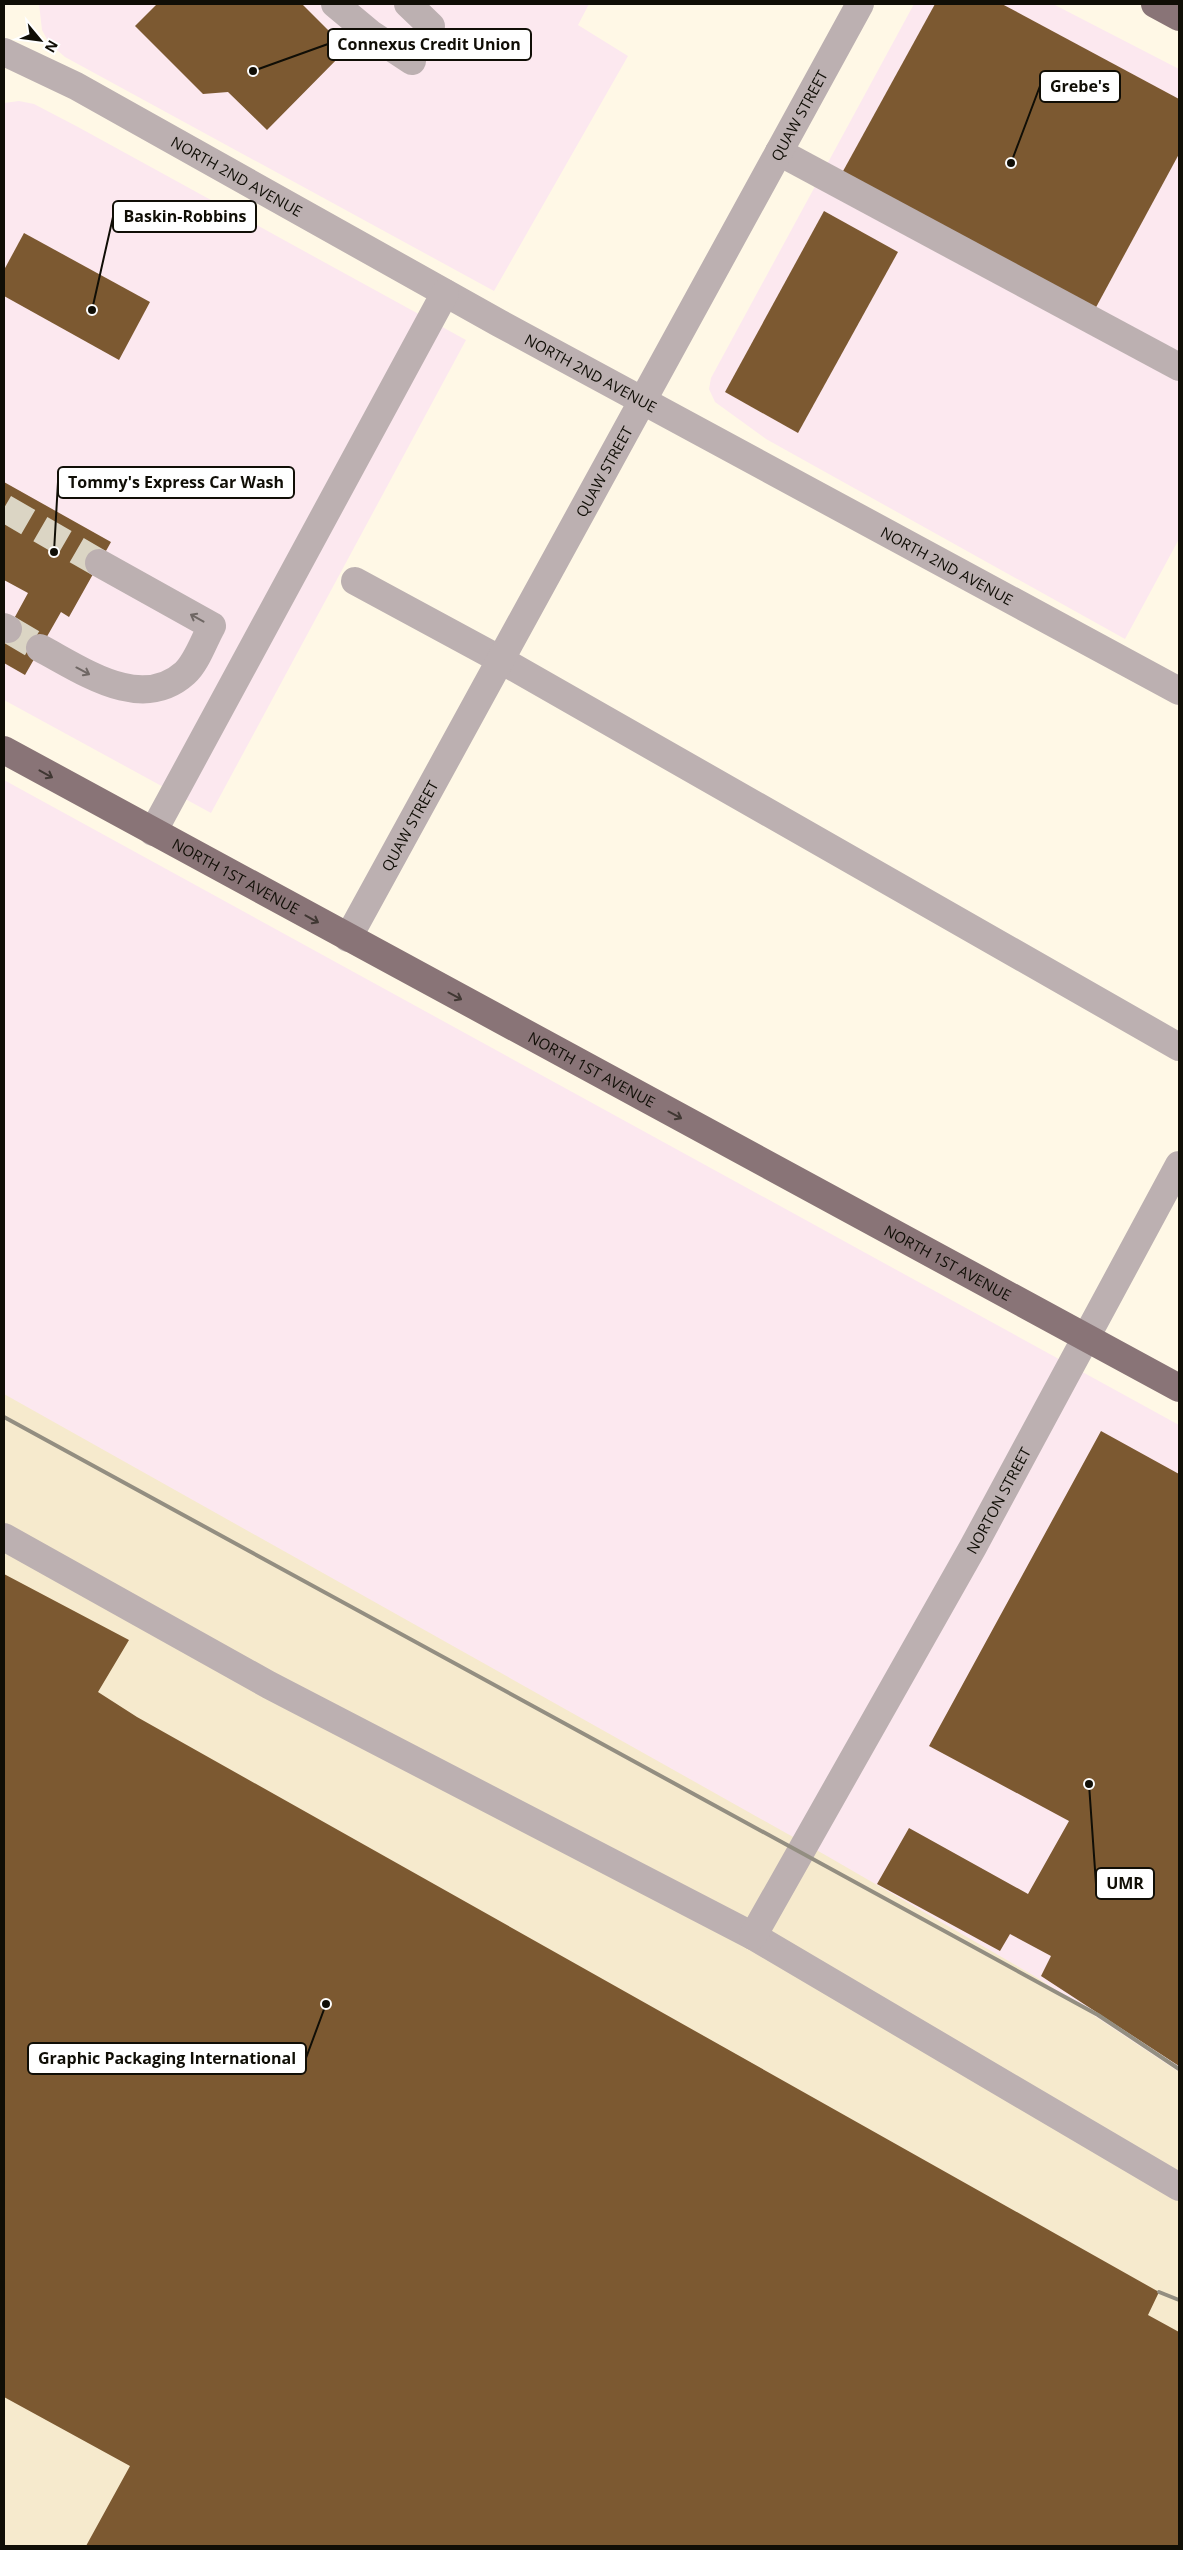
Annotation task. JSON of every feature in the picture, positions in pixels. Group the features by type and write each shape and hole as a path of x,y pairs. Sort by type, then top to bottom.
{"main road":[{"path":"1155,4 1179,17"},
{"name":"NORTH 1ST AVENUE","path":"4,750 1179,1388"}],"street":[{"path":"336,4 371,34 412,61"},
{"path":"408,4 432,26"},
{"name":"QUAW STREET","path":"348,938 860,4"},
{"name":"NORTH 2ND AVENUE","path":"4,52 76,86 446,293 1179,691"},
{"path":"779,152 1179,367"},
{"path":"153,832 446,293"},
{"path":"40,648 94,677 120,687 142,690 159,687 186,672 212,626 99,563"},
{"path":"355,581 501,660 1179,1047"},
{"name":"NORTON STREET","path":"753,1936 813,1833 973,1547 1179,1165"},
{"path":"4,1538 269,1685 753,1936 1179,2187"}],"shaded area":[{"path":"39,4 589,4 578,25 628,56 494,291 65,57 49,43 42,30"},
{"path":"914,4 1053,4 1179,69 1179,539 1125,639 766,439 715,402 709,389 711,378"},
{"path":"19,101 34,104 78,127 466,340 211,813 4,700 4,103"},
{"path":"4,780 1179,1425 1179,2072 1036,1977 4,1395"},
{"path":"4,1394 827,1856 1036,1977 1179,2072 1179,2546 4,2546"}],"building":[{"path":"157,4 302,4 347,49 267,130 228,92 203,94 135,26"},
{"path":"935,4 1002,4 1179,99 1179,154 1094,311 842,173"},
{"path":"824,211 898,252 798,433 725,392"},
{"path":"24,233 150,302 119,360 4,296 4,270"},
{"path":"4,482 111,542 69,617 61,612 25,675 4,663 4,637 28,593 4,580"},
{"path":"1101,1431 1179,1474 1179,2066 1041,1976 1051,1956 1010,1934 1000,1951 877,1884 909,1828 1028,1894 1069,1821 929,1746"},
{"path":"4,1574 129,1640 98,1692 137,1717 1159,2292 1148,2315 1179,2332 1179,2546 86,2546 130,2466 4,2397"}],"tunnel":[{"path":"4,508 99,563"},
{"path":"8,629 40,648"}],"railway":[{"path":"4,1417 1098,2015 1179,2069"},
{"path":"1159,2292 1179,2300"}],"place":[{"name":"Connexus Credit Union","path":"253,71"},
{"name":"Grebe's","path":"1011,163"},
{"name":"Baskin-Robbins","path":"92,310"},
{"name":"Tommy's Express Car Wash","path":"54,552"},
{"name":"UMR","path":"1089,1784"},
{"name":"Graphic Packaging International","path":"326,2004"}]}
